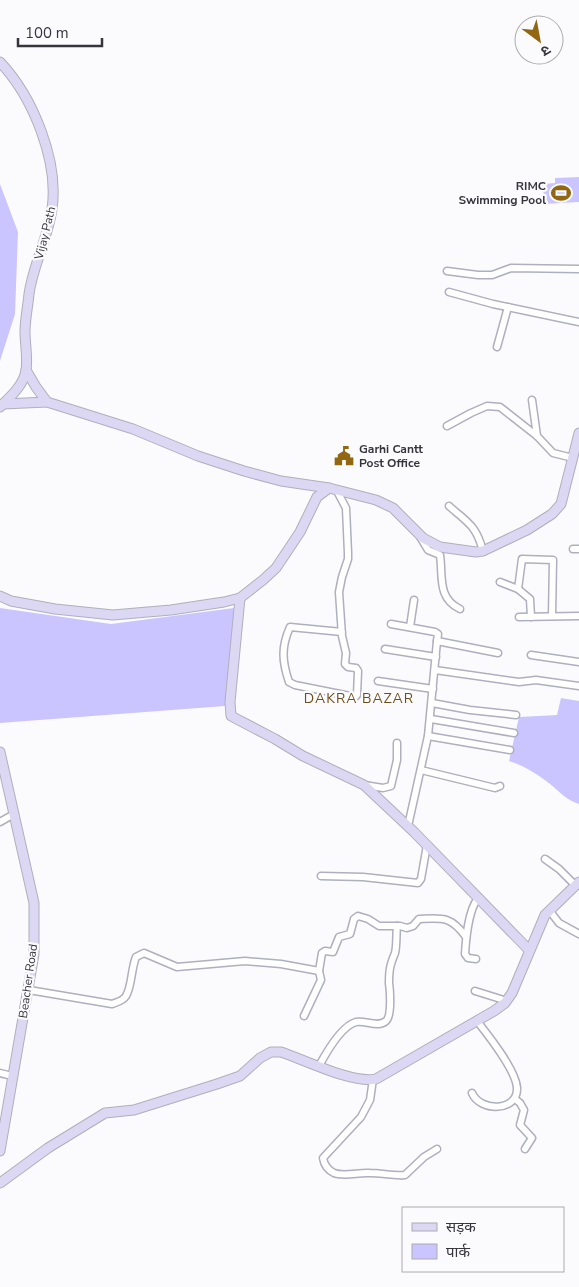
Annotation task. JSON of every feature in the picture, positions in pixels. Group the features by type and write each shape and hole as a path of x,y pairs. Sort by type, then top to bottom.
{"street":[{"name":"Vijay Path","path":"0,62 23,90 39,128 53,171 52,209 29,300 25,329 26,370 22,382 1,405"},
{"path":"447,271 492,275 511,268 579,269"},
{"path":"449,292 579,322"},
{"path":"497,347 508,307"},
{"path":"26,370 47,402"},
{"path":"532,400 537,436"},
{"path":"1,405 47,402 133,428 198,456 244,471 281,482 333,489 376,500 393,508 418,534 440,547 476,552 483,551 527,530 557,509 561,504 579,432"},
{"path":"447,426 471,413 494,406 500,407 537,436 553,453 572,458"},
{"path":"0,596 55,609 113,616 171,610 240,598 276,568 300,532 317,497 333,489"},
{"path":"333,489 346,508 348,559 339,592 342,632 346,653 345,664 348,667 356,668 358,671 356,696 336,694 289,682 282,654 284,640 290,627 342,632"},
{"path":"449,506 474,528 483,551"},
{"path":"418,534 428,550 440,555 443,592 449,602 460,609"},
{"path":"518,588 522,559 553,560 552,616"},
{"path":"500,582 518,588 530,599 531,617"},
{"path":"240,598 230,702 231,716 303,756 364,785 384,788 390,786 397,760 397,743"},
{"path":"410,627 414,600"},
{"path":"519,617 579,616"},
{"path":"391,624 436,632 438,634 428,736 408,826"},
{"path":"437,641 498,653"},
{"path":"385,649 436,657"},
{"path":"530,655 579,662"},
{"path":"435,670 519,682 536,680 579,686"},
{"path":"378,681 433,689"},
{"path":"432,703 470,710 516,715"},
{"path":"430,719 514,733"},
{"path":"428,736 510,750"},
{"name":"Beacher Road","path":"0,752 34,903 34,954 29,990 2,1126 0,1151"},
{"path":"421,770 495,788 500,786"},
{"path":"364,785 408,826 529,950"},
{"path":"0,822 14,814"},
{"path":"321,876 363,877 418,883 427,845"},
{"path":"0,1183 48,1148 105,1113 134,1110 240,1076 260,1058 271,1052 281,1052 352,1078 373,1080 477,1022 507,1001 549,910 577,883 545,858"},
{"path":"476,959 465,956 466,937 472,908 478,898"},
{"path":"549,910 559,923 579,934"},
{"path":"304,1016 321,980 319,971 322,953 325,951 332,952 339,937 350,934 356,917 368,919 379,926 411,927 419,919 443,918 457,925 466,937"},
{"path":"319,1066 340,1034 349,1027 358,1022 371,1025 384,1022 388,1018 390,1002 389,965 394,953 397,926"},
{"path":"29,990 112,1004 126,997 136,957 144,953 177,967 245,961 281,964 319,971"},
{"path":"475,991 507,1001"},
{"path":"472,1093 474,1099 481,1104 495,1108 515,1099 517,1088 499,1049 477,1022"},
{"path":"0,1073 12,1076"},
{"path":"373,1080 370,1100 361,1117 323,1158 329,1170 341,1174 405,1174 424,1157 437,1149"},
{"path":"515,1099 524,1110 520,1125 532,1138 525,1149"}],"green space":[{"name":"RIMC Swimming Pool","path":"579,177 579,202 544,204 543,184 555,183 555,178"},
{"path":"0,184 18,232 15,314 0,361"},
{"path":"0,608 111,624 234,608 225,706 0,723"},
{"path":"561,698 579,701 579,804 567,798 531,771 509,761 519,717 557,715"}],"place":[{"name":"RIMC Swimming Pool","path":"561,193"},
{"name":"Garhi Cantt Post Office","path":"344,456"}],"district":[{"name":"DAKRA BAZAR","path":"359,698"}]}
